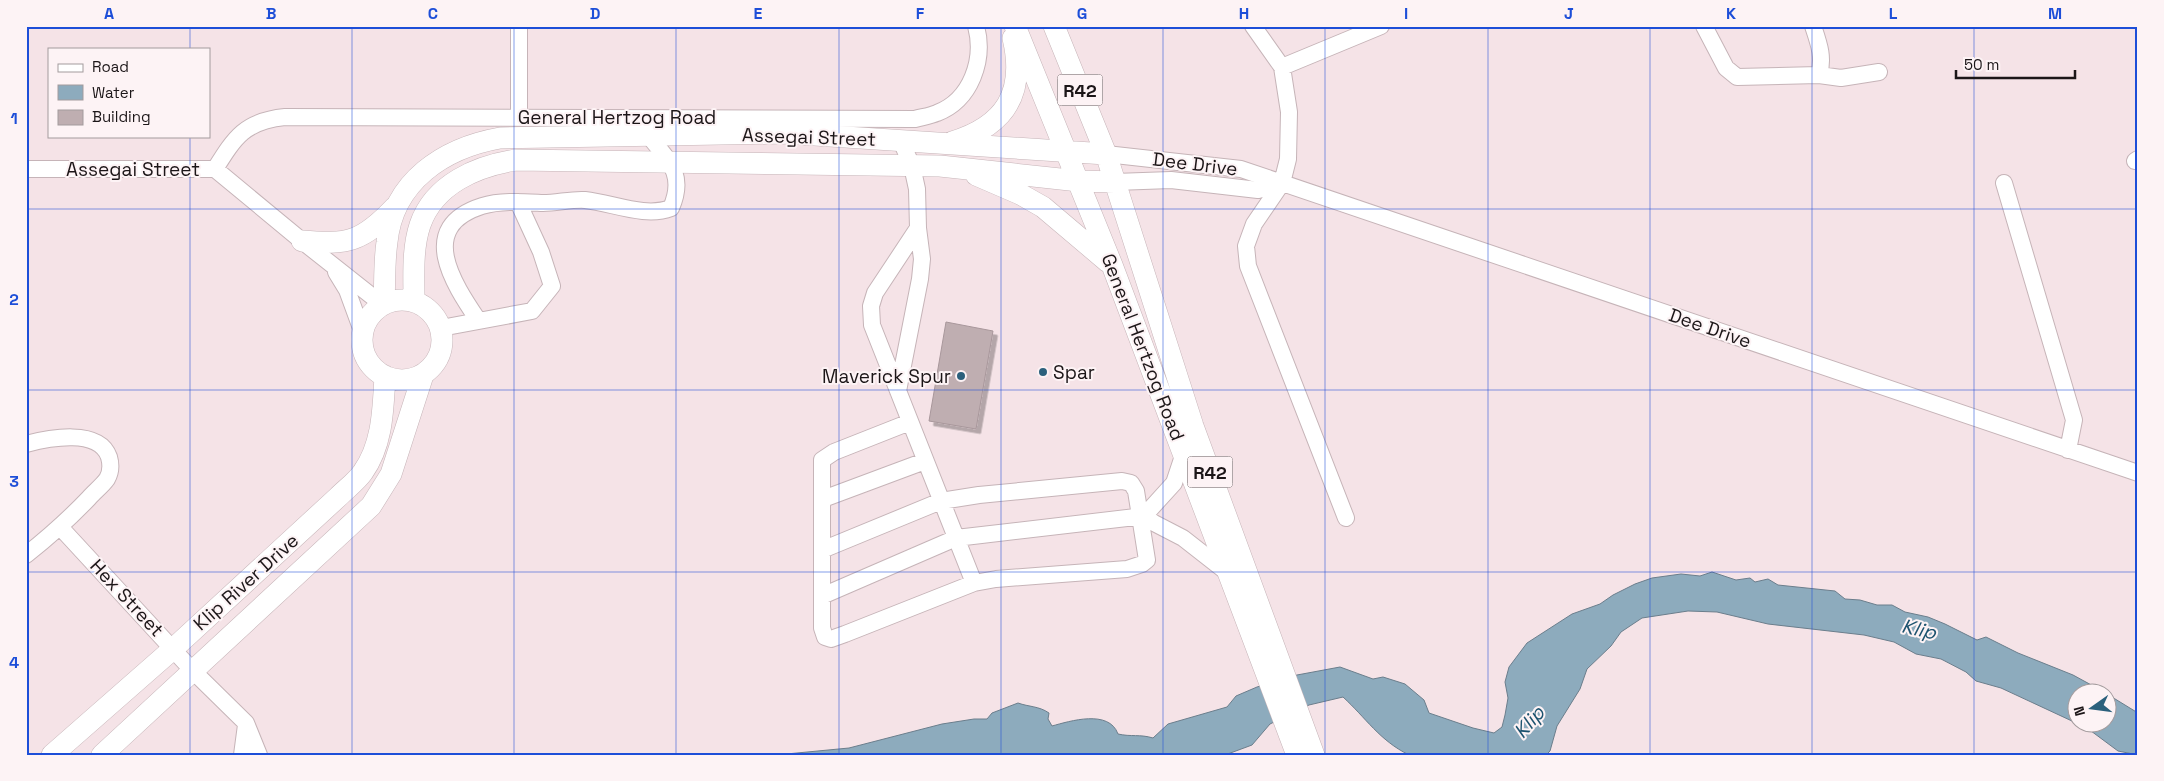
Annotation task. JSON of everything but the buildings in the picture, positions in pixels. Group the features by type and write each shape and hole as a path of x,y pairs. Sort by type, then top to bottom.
{"main road":[{"path":"945,145 967,138 983,129 999,118 1009,104 1014,87 1016,66 1015,45 1010,26"},
{"name":"General Hertzog Road","path":"1015,26 1112,265 1229,574 1260,635 1314,755"},
{"name":"General Hertzog Road","path":"1054,26 1106,154 1297,755"},
{"name":"Assegai Street","path":"383,304 387,241 394,211 405,192 426,170 445,156 463,147 483,141 500,138 784,133 1106,154"},
{"name":"Assegai Street","path":"414,301 414,260 421,224 436,197 457,180 478,169 498,163 516,160 959,167 1079,181 1115,182"},
{"path":"959,167 1020,194 1043,207 1112,265"},
{"path":"302,241 334,244 350,241 366,233 383,220 399,202"},
{"path":"423,374 411,380 397,380 385,376 374,368 366,358 362,345 362,332 367,319 383,304 400,299 414,301 426,307 435,316 441,328"},
{"name":"Klip River Drive","path":"102,755 371,506 392,474 423,374 433,366 440,354 441,328"},
{"name":"Klip River Drive","path":"52,755 174,648 363,472 376,447 382,419 385,376"}],"street":[{"path":"519,26 519,116"},
{"name":"General Hertzog Road","path":"215,169 242,130 270,118 519,116 915,119 938,113 958,100 970,84 978,62 979,38 976,26"},
{"path":"1253,26 1282,67 1289,112 1288,159 1282,183 1254,224 1246,246 1248,266 1346,518"},
{"path":"1282,67 1381,26"},
{"path":"1704,26 1726,68 1737,77 1819,75 1841,78 1879,72"},
{"path":"1813,26 1820,47 1822,62 1819,75"},
{"path":"478,320 464,299 445,258 445,240 451,226 468,212 494,204 518,202 557,203 582,200 609,203 647,212 672,208 678,179 671,162 648,135"},
{"path":"898,392 920,279 922,259 918,228 917,189 912,166 901,142"},
{"name":"Dee Drive","path":"1106,154 1241,169 2138,473"},
{"name":"Assegai Street","path":"26,169 215,169 302,241 383,304"},
{"name":"Dee Drive","path":"1115,182 1171,180 1258,190 1282,183"},
{"path":"2004,183 2074,420 2068,450"},
{"path":"441,328 532,311 552,286 541,252 518,202"},
{"path":"918,228 875,293 871,306 872,325 974,583"},
{"path":"328,260 348,290 362,332"},
{"path":"822,550 941,501 979,495 1122,481 1134,486 1142,516 1147,560 1136,567 1127,569 996,579 974,583 831,639 825,638 822,631 822,550 822,499 822,464 825,457 910,422"},
{"path":"26,444 39,441 81,438 96,440 104,447 109,456 111,468 107,478 61,528 26,554"},
{"path":"1142,516 1174,483 1184,453"},
{"path":"822,499 925,461"},
{"path":"822,596 956,538 1142,516 1188,541 1229,574"},
{"name":"Hex Street","path":"61,528 174,648 192,670 246,722"},
{"path":"242,755 246,722"},
{"path":"246,722 259,755"}],"water":[{"name":"Klip","path":"1712,572 1736,580 1750,578 1755,582 1768,579 1778,585 1835,591 1845,599 1860,600 1877,605 1892,605 1905,612 1928,617 1945,624 1977,640 1986,637 2090,684 2066,684 2066,718 2001,688 1976,681 1966,672 1941,659 1916,654 1894,642 1864,635 1768,624 1717,612 1688,611 1642,618 1621,632 1611,646 1587,669 1580,689 1557,726 1550,751 1546,755 1409,755 1381,736 1343,697 1309,705 1270,724 1252,745 1225,755 776,755 849,748 942,724 987,719 992,713 1018,703 1049,713 1048,719 1052,726 1078,720 1098,719 1113,726 1118,734 1153,738 1168,724 1227,707 1236,696 1257,687 1297,675 1340,667 1373,679 1383,677 1405,684 1424,700 1429,713 1494,733 1502,727 1505,715 1508,698 1505,682 1509,667 1527,643 1572,614 1600,604 1635,584 1652,578 1681,574 1700,576"},
{"path":"2116,700 2138,713 2138,755 2118,751 2095,734 2116,734"}],"place":[{"name":"Spar","path":"1043,372"},
{"name":"Maverick Spur","path":"961,376"}]}
